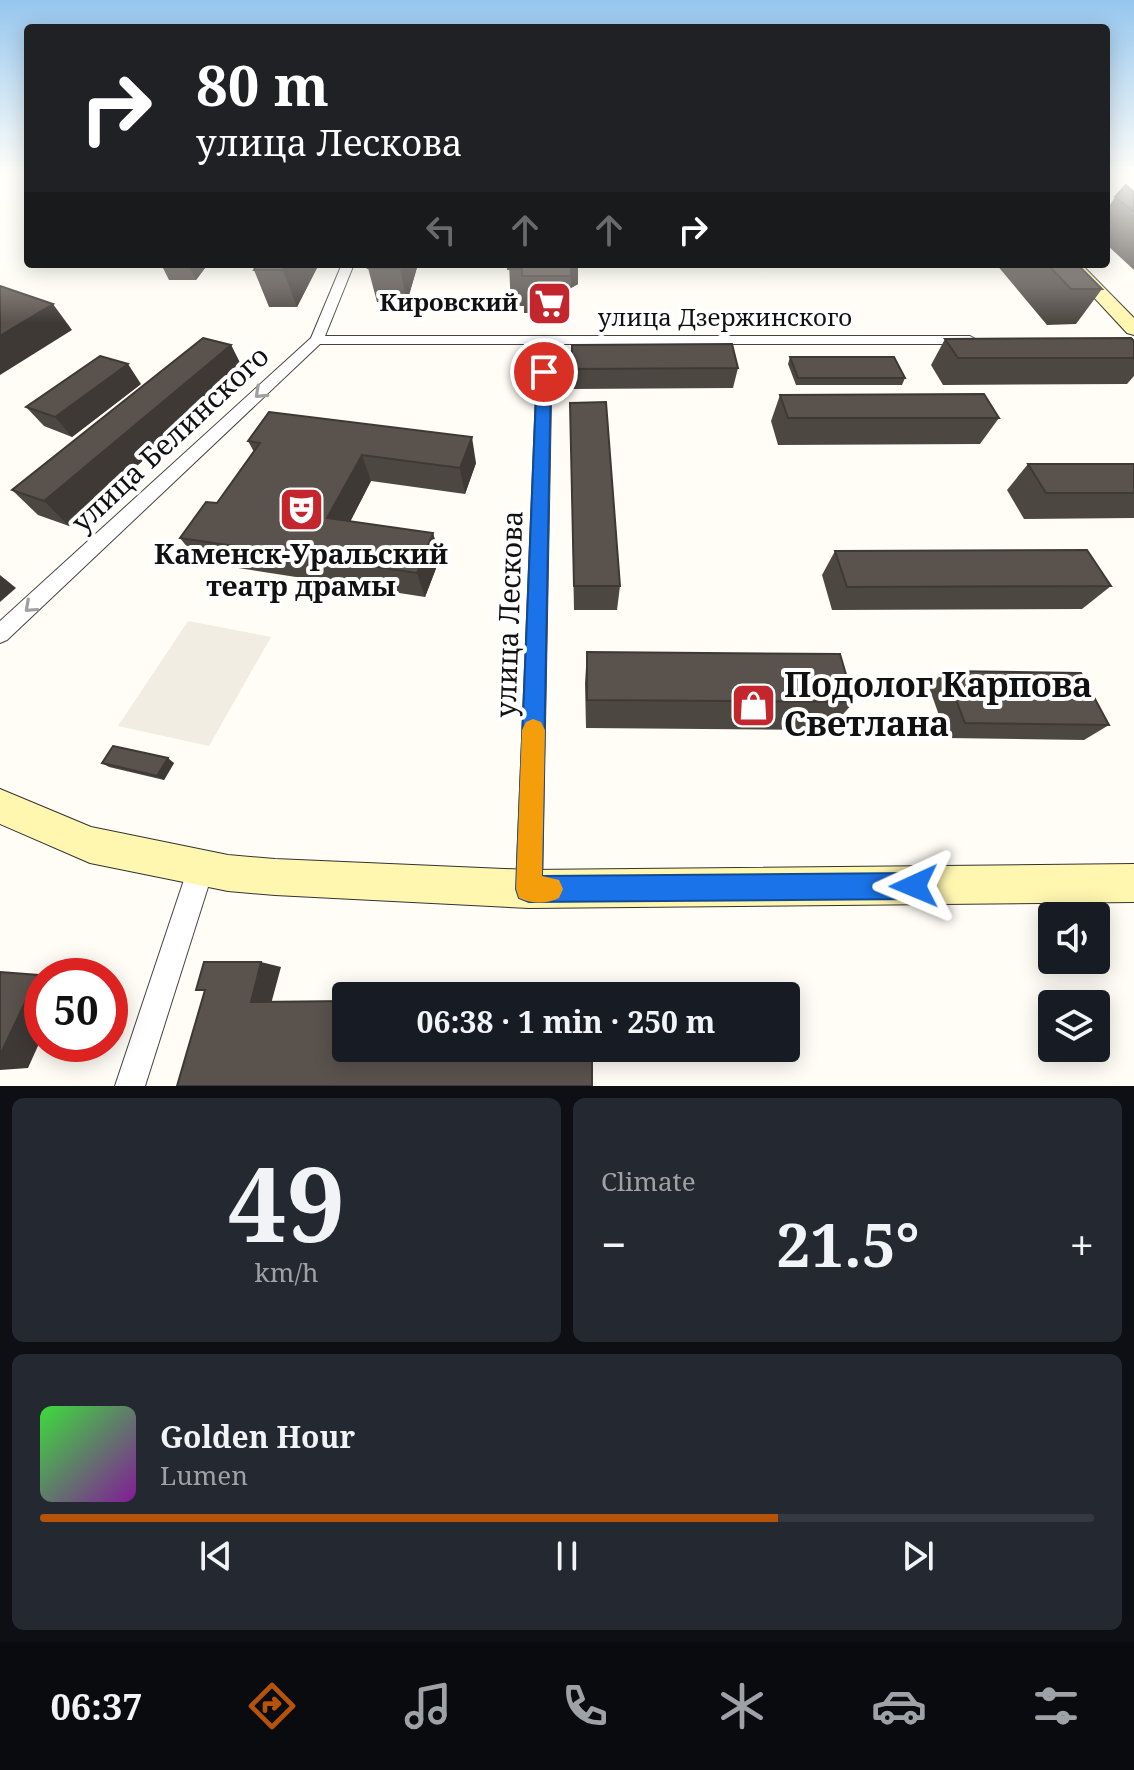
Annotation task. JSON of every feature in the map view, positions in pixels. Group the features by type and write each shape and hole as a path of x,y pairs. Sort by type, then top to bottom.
{"main road":[{"path":"1074,268 1131,336"},
{"path":"0,806 90,845 201,868 275,877 529,889 1134,883"}],"street":[{"name":"улица Белинского","path":"0,634 317,340 346,268"},
{"name":"улица Дзержинского","path":"317,340 992,340"},
{"name":"улица Лескова","path":"529,889 545,340"},
{"path":"130,1086 201,868"}],"shaded area":[{"path":"188,621 271,637 209,746 118,726"}],"building":[{"path":"255,268 284,268 283,270"},
{"path":"571,268 571,276 522,276 522,269 508,269"},
{"path":"1051,268 1081,268 1102,289 1071,289"},
{"path":"0,286 53,304 0,336"},
{"path":"203,338 231,345 44,501 12,490"},
{"path":"1131,338 1134,341 1134,358 958,358 945,339"},
{"path":"732,344 738,368 572,369 572,345"},
{"path":"100,356 128,364 55,417 26,407"},
{"path":"790,357 894,357 905,378 798,378"},
{"path":"984,394 999,418 788,418 780,395"},
{"path":"606,402 620,586 574,586 570,403"},
{"path":"269,412 472,437 460,468 362,455 327,518 433,533 417,573 180,538 206,502 217,503 260,443 248,441"},
{"path":"1028,464 1134,464 1134,493 1046,493"},
{"path":"1087,550 1111,586 847,587 835,551"},
{"path":"587,652 840,654 854,702 587,700"},
{"path":"945,671 1081,673 1109,725 965,723"},
{"path":"113,746 168,758 157,776 102,763"},
{"path":"204,962 261,962 251,1002 332,1001 332,1062 592,1062 592,1086 177,1086 205,990 196,990"},
{"path":"0,972 24,974 24,1004 0,1055"}],"slow traffic":[{"path":"533,730 529,889 550,889"}],"place":[{"name":"Кировский","path":"549,303"},
{"name":"Каменск-Уральский театр драмы","path":"301,510"},
{"name":"Подолог Карпова Светлана","path":"753,705"}],"route":[{"path":"544,372 529,889 914,886"}]}
